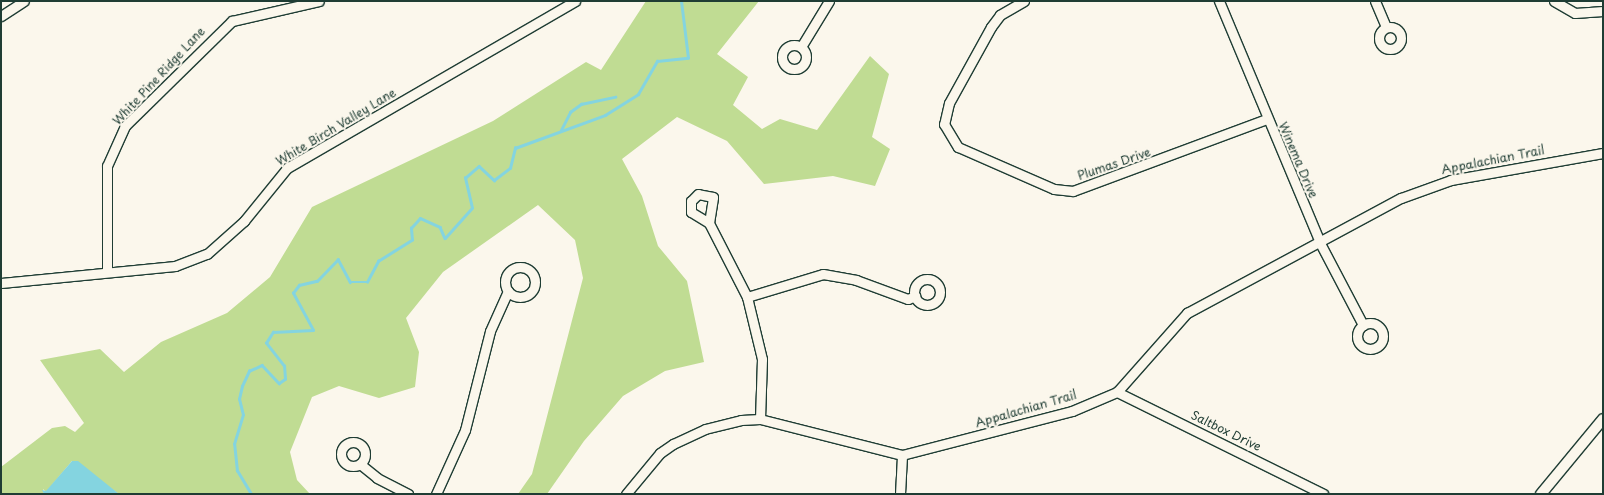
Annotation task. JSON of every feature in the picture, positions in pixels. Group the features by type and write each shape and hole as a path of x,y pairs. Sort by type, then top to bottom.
{"street":[{"path":"1,16 24,1"},
{"name":"White Pine Ridge Lane","path":"107,272 107,166 125,126 232,21 319,1"},
{"name":"White Birch Valley Lane","path":"1,283 175,266 206,254 244,221 287,168 575,1"},
{"path":"801,47 829,1"},
{"name":"Plumas Drive","path":"1024,1 1000,14 990,27 949,103 946,134 958,147 1054,189 1073,191 1267,119"},
{"name":"Winema Drive","path":"1219,1 1320,243 1363,325"},
{"path":"1376,1 1386,27"},
{"path":"1554,1 1575,13 1603,10 1602,1"},
{"name":"Appalachian Trail","path":"626,494 673,444 722,424 760,419 902,455 1072,411 1117,392 1187,313 1426,188 1603,153"},
{"path":"709,223 747,297 762,360 760,419"},
{"path":"747,297 823,274 856,280 908,298 915,296"},
{"path":"436,494 465,430 490,331 508,291"},
{"name":"Saltbox Drive","path":"1117,392 1323,494"},
{"path":"1541,494 1603,418"},
{"path":"900,494 902,455"},
{"path":"360,464 377,478 408,494"}],"green space":[{"path":"646,1 759,1 717,54 748,77 733,105 762,129 780,119 817,130 870,56 889,74 872,137 890,149 875,186 833,176 764,184 727,141 677,117 622,159 642,196 658,246 687,281 704,362 665,371 623,396 584,441 547,494 518,494 532,474 583,278 575,240 538,205 443,272 406,318 419,352 415,387 379,398 339,386 312,397 290,452 297,480 310,494 119,494 72,461 46,492 43,489 44,494 1,494 1,467 52,428 65,426 75,432 84,423 40,360 100,349 124,372 161,342 227,313 270,277 312,207 493,121 586,62 601,70"}],"water":[{"path":"72,461 78,461 119,494 44,494 42,490 46,491"}],"waterway":[{"path":"251,494 237,471 234,444 243,415 239,399 242,386 249,371 262,365 279,383 285,379 284,366 266,343 273,332 313,330 293,293 299,285 317,281 338,259 350,282 367,282 378,261 412,240 411,228 420,218 440,227 445,238 472,208 465,178 479,166 494,180 510,168 515,148 605,115 638,94 657,61 688,58 681,1"},
{"path":"561,130 570,112 581,104 615,97"}]}
